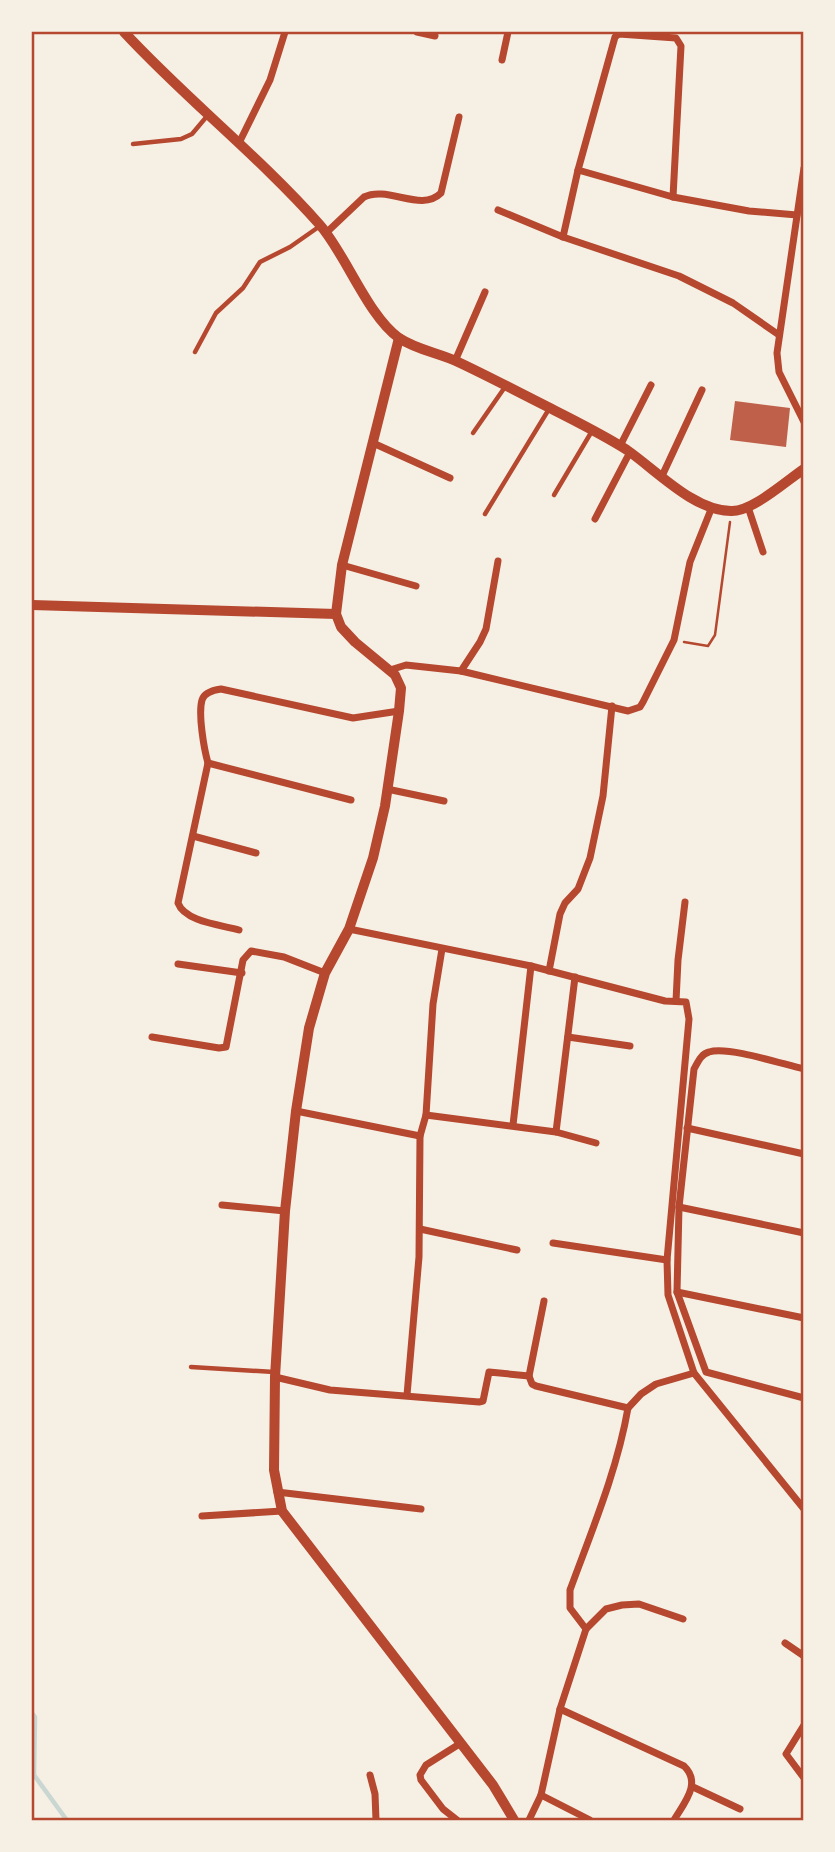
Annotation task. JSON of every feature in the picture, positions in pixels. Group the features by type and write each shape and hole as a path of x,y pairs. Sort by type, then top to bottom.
{"main road":[{"path":"124,32 157,68 239,143 323,229 372,306 399,338 455,361 593,430 625,449 694,500 712,507 732,512 748,507 803,469"}],"street":[{"path":"239,143 270,80 285,32"},
{"path":"417,32 435,36"},
{"path":"502,60 508,32"},
{"path":"563,237 578,170 615,37 624,33 676,37 681,46 673,197"},
{"path":"323,229 370,194 385,193 422,201 436,198 441,193 459,117"},
{"path":"803,168 777,353 779,372 803,422"},
{"path":"578,170 673,197 750,211 797,215"},
{"path":"498,210 563,237 679,276 733,303 779,335"},
{"path":"455,361 485,292"},
{"path":"399,338 342,565 336,614 341,627 355,642 395,675 401,688 400,711 373,858 349,929 325,974 309,1028 285,1211 274,1470 282,1511 493,1785 514,1821"},
{"path":"595,519 651,385"},
{"path":"662,476 702,390"},
{"path":"373,443 450,478"},
{"path":"390,670 406,665 461,671 628,711 640,707 653,687 674,640 690,562 712,507"},
{"path":"748,507 763,552"},
{"path":"461,671 486,629 498,561"},
{"path":"342,565 416,586"},
{"path":"32,605 336,614"},
{"path":"239,930 188,915 180,908 178,898 208,763 203,742 202,701 213,691 232,691 353,718 400,711"},
{"path":"549,971 560,914 565,903 578,889 590,858 603,796 612,706"},
{"path":"208,763 351,800"},
{"path":"387,789 444,801"},
{"path":"193,836 256,853"},
{"path":"676,1001 677,960 685,902"},
{"path":"349,929 531,966 665,1001 686,1002 689,1019 667,1260 668,1294 694,1373 803,1510"},
{"path":"407,1395 420,1229 420,1136 426,1115 433,1004 442,949"},
{"path":"152,1037 226,1047 245,956 254,951 284,957 325,974"},
{"path":"178,964 242,973"},
{"path":"513,1125 531,966"},
{"path":"556,1132 575,977"},
{"path":"568,1037 630,1046"},
{"path":"803,1069 726,1051 709,1052 694,1069 679,1207 677,1292 706,1372 803,1398"},
{"path":"296,1111 420,1136"},
{"path":"426,1115 556,1132 596,1143"},
{"path":"687,1128 803,1154"},
{"path":"222,1205 285,1211"},
{"path":"679,1207 803,1233"},
{"path":"420,1229 517,1250"},
{"path":"553,1243 667,1260"},
{"path":"677,1292 803,1318"},
{"path":"544,1301 529,1376 532,1384 628,1408"},
{"path":"276,1375 330,1390 479,1402 483,1401 489,1372 529,1376"},
{"path":"586,1629 570,1608 570,1590 607,1492 628,1408 641,1394 656,1384 694,1373"},
{"path":"277,1492 421,1509"},
{"path":"202,1516 282,1511"},
{"path":"529,1821 541,1794 560,1709 586,1629 606,1609 622,1605 639,1604 683,1619"},
{"path":"785,1643 803,1656"},
{"path":"560,1709 684,1766 692,1776 692,1787 674,1821"},
{"path":"803,1725 786,1754 803,1778"},
{"path":"457,1821 443,1809 420,1775 426,1765 461,1743"},
{"path":"370,1775 375,1794 376,1821"},
{"path":"692,1787 740,1809"},
{"path":"541,1794 590,1821"}],"lane":[{"path":"133,144 181,139 192,134 208,114"},
{"path":"195,352 216,313 243,288 261,262 323,229"},
{"path":"473,433 506,386"},
{"path":"485,514 549,408"},
{"path":"554,495 593,430"},
{"path":"191,1367 276,1375"}],"path":[{"path":"674,640 708,646 715,635 732,512"}],"building":[{"path":"735,401 790,408 786,447 730,440"}],"waterway":[{"path":"32,1713 35,1717 34,1775 66,1819"}]}
